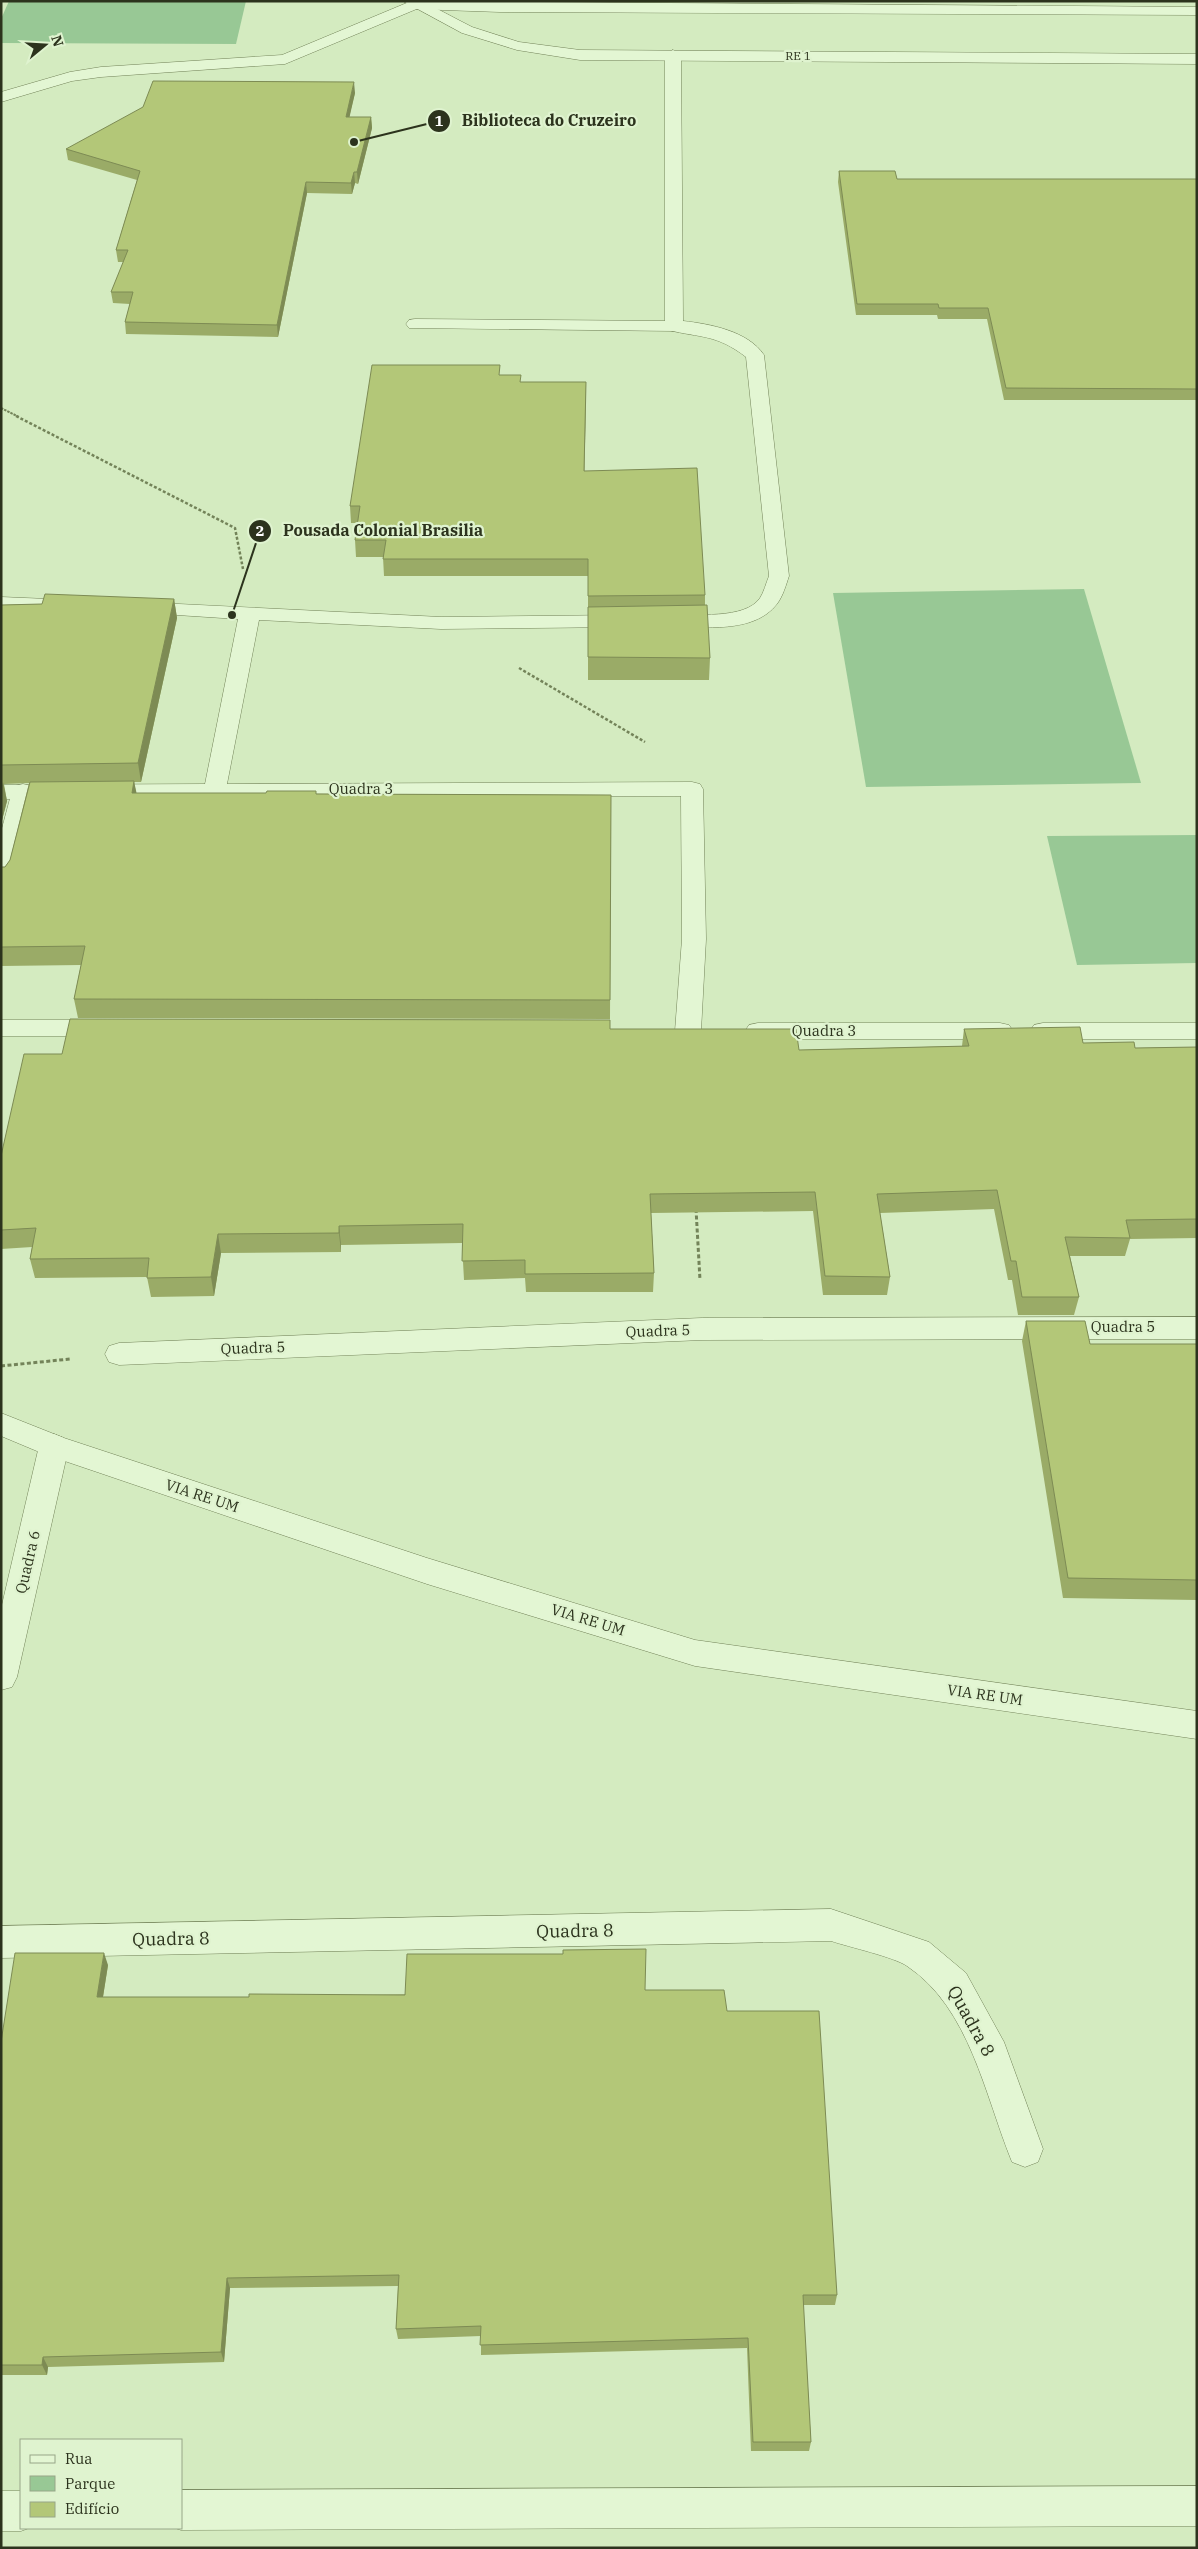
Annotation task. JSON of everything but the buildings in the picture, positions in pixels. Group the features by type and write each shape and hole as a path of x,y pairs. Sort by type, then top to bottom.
{"street":[{"path":"1,97 70,77 101,72 260,63 285,59 412,3 510,8 1197,11"},
{"name":"RE 1","path":"412,3 467,30 517,46 580,55 1197,59"},
{"path":"673,55 674,326"},
{"path":"117,607 251,612 441,623 724,620 756,614 769,601 779,576 755,355 737,340 715,332 674,326 415,324"},
{"path":"1,603 88,606"},
{"path":"215,789 246,628 251,612"},
{"name":"Quadra 3","path":"12,792 215,789 692,789"},
{"path":"688,1031 694,939 692,789"},
{"path":"1,879 12,792"},
{"path":"1,1028 131,1028"},
{"name":"Quadra 3","path":"738,1031 1197,1031"},
{"name":"Quadra 5","path":"119,1354 702,1329 1197,1328"},
{"name":"VIA RE UM","path":"1,1424 54,1446 427,1571 695,1653 1197,1725"},
{"name":"Quadra 6","path":"1,1677 54,1446"},
{"name":"Quadra 8","path":"1,1942 831,1925 917,1953 954,1985 992,2054 1025,2149"},
{"path":"182,2510 1197,2506"},
{"path":"1,2511 20,2511"}],"path":[{"path":"1,408 235,528 251,612"},
{"path":"517,668 687,767 692,789"},
{"path":"696,1200 702,1329"},
{"path":"1,1366 119,1354"}],"green space":[{"path":"9,1 246,1 236,44 1,43 1,19"},
{"path":"1084,589 1141,783 866,787 833,593"},
{"path":"1197,835 1197,963 1077,965 1047,836"}],"place":[{"name":"Biblioteca do Cruzeiro","path":"354,142"},
{"name":"Pousada Colonial Brasilia","path":"232,615"}]}
